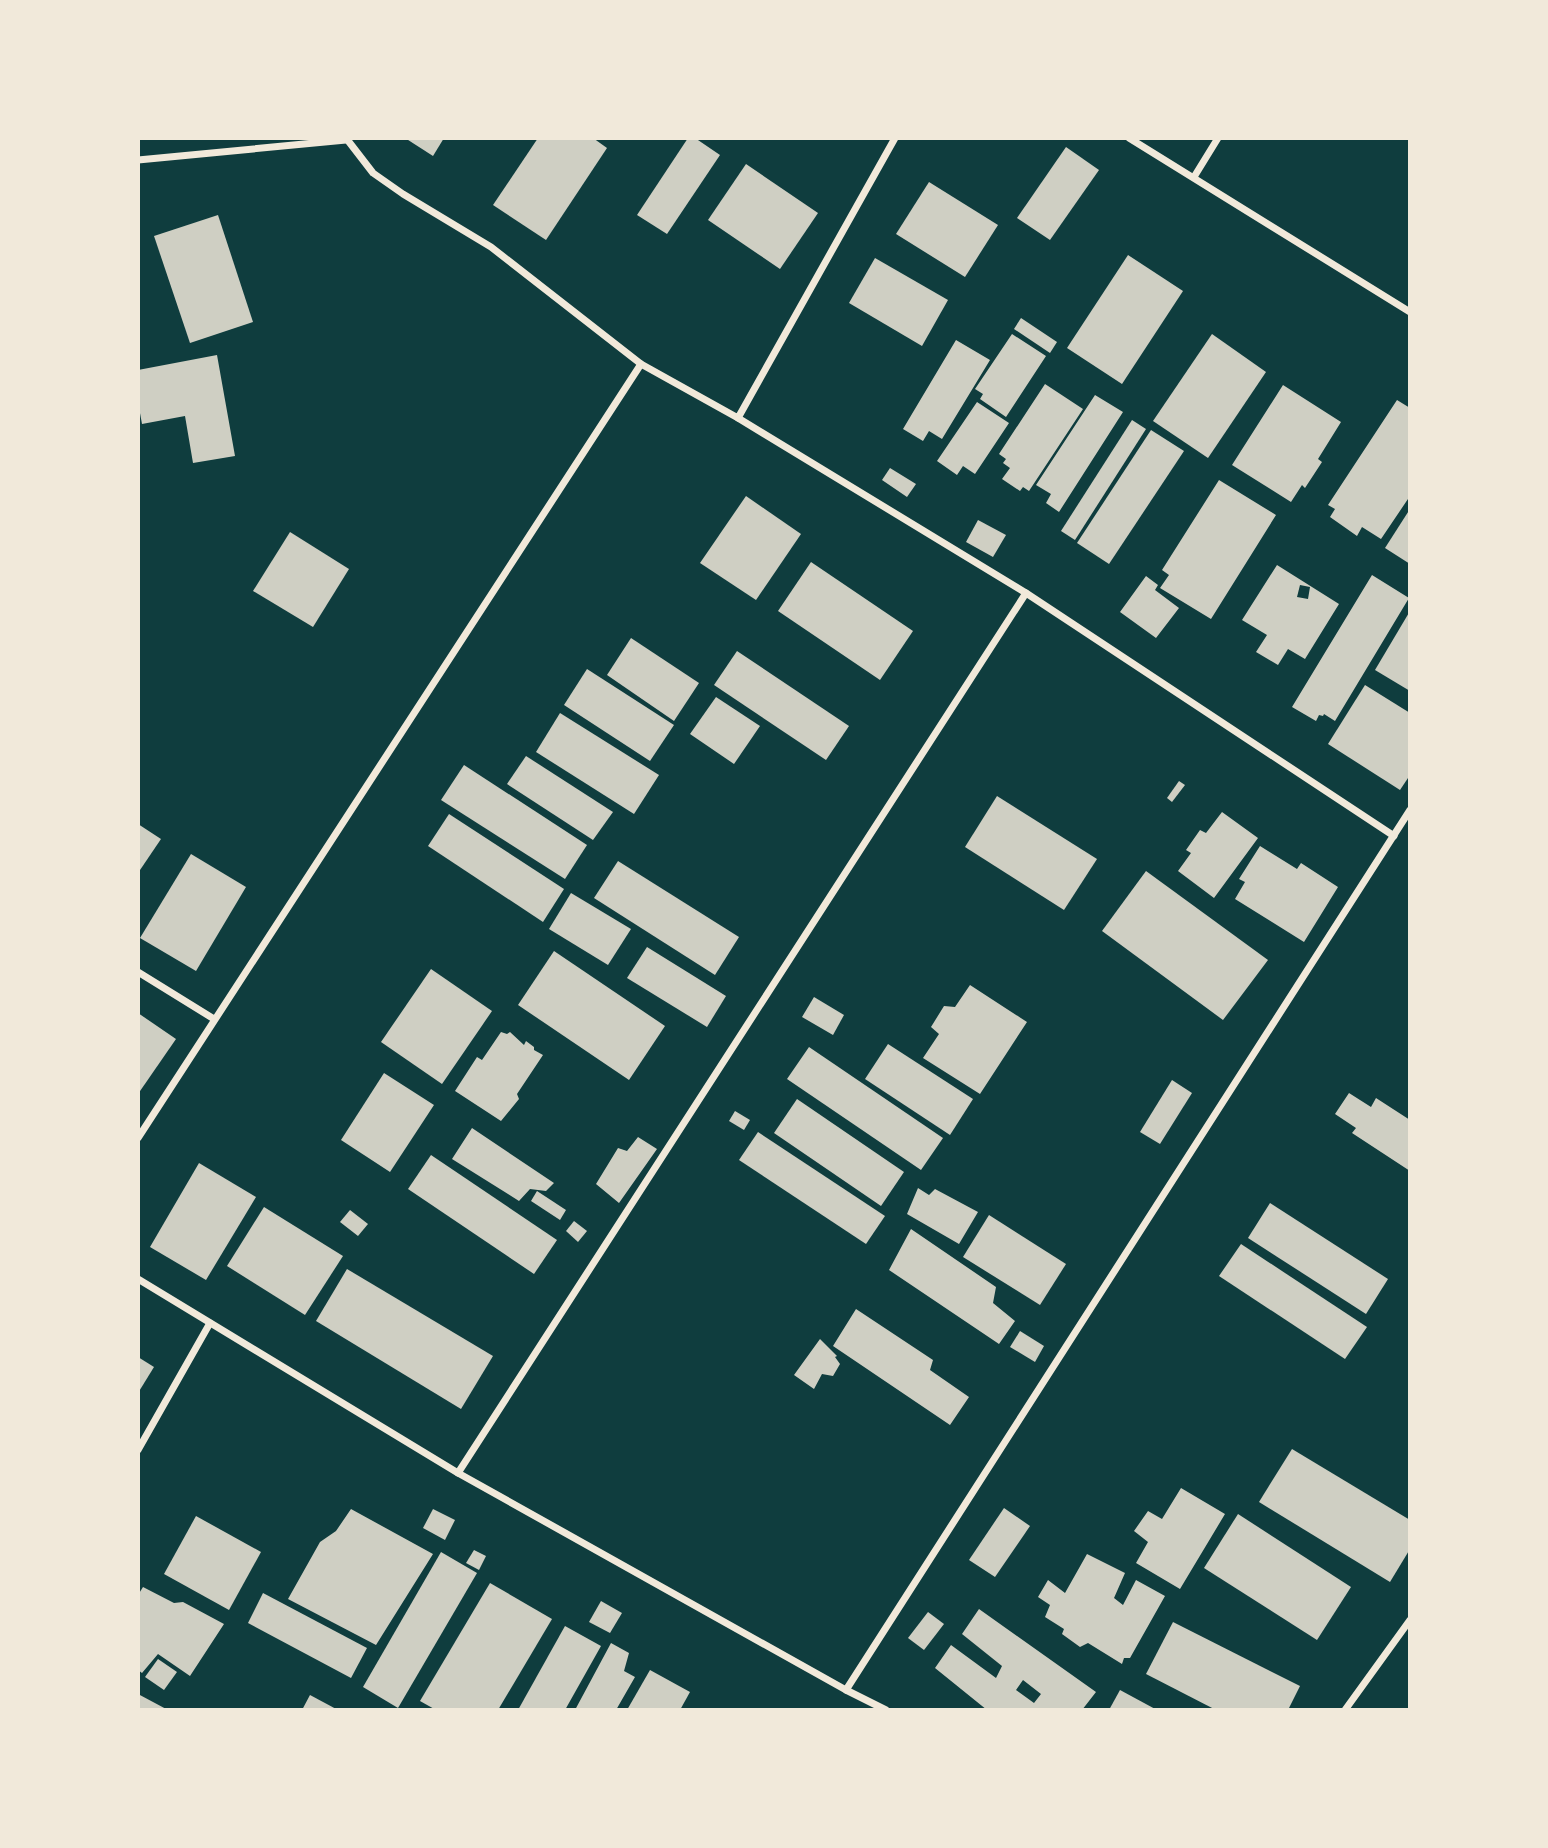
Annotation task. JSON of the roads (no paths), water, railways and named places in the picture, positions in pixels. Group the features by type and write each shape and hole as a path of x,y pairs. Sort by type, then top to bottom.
{"street":[{"path":"738,418 895,138"},
{"path":"1129,138 1410,312"},
{"path":"1194,177 1218,138"},
{"path":"138,160 346,139 373,173 491,247 641,364 738,418 1026,593 1394,836"},
{"path":"138,1139 641,364"},
{"path":"458,1473 1026,593"},
{"path":"846,1689 1410,810"},
{"path":"138,971 214,1019"},
{"path":"138,1279 458,1473 886,1710"},
{"path":"138,1450 210,1323"},
{"path":"1345,1710 1410,1620"}]}
